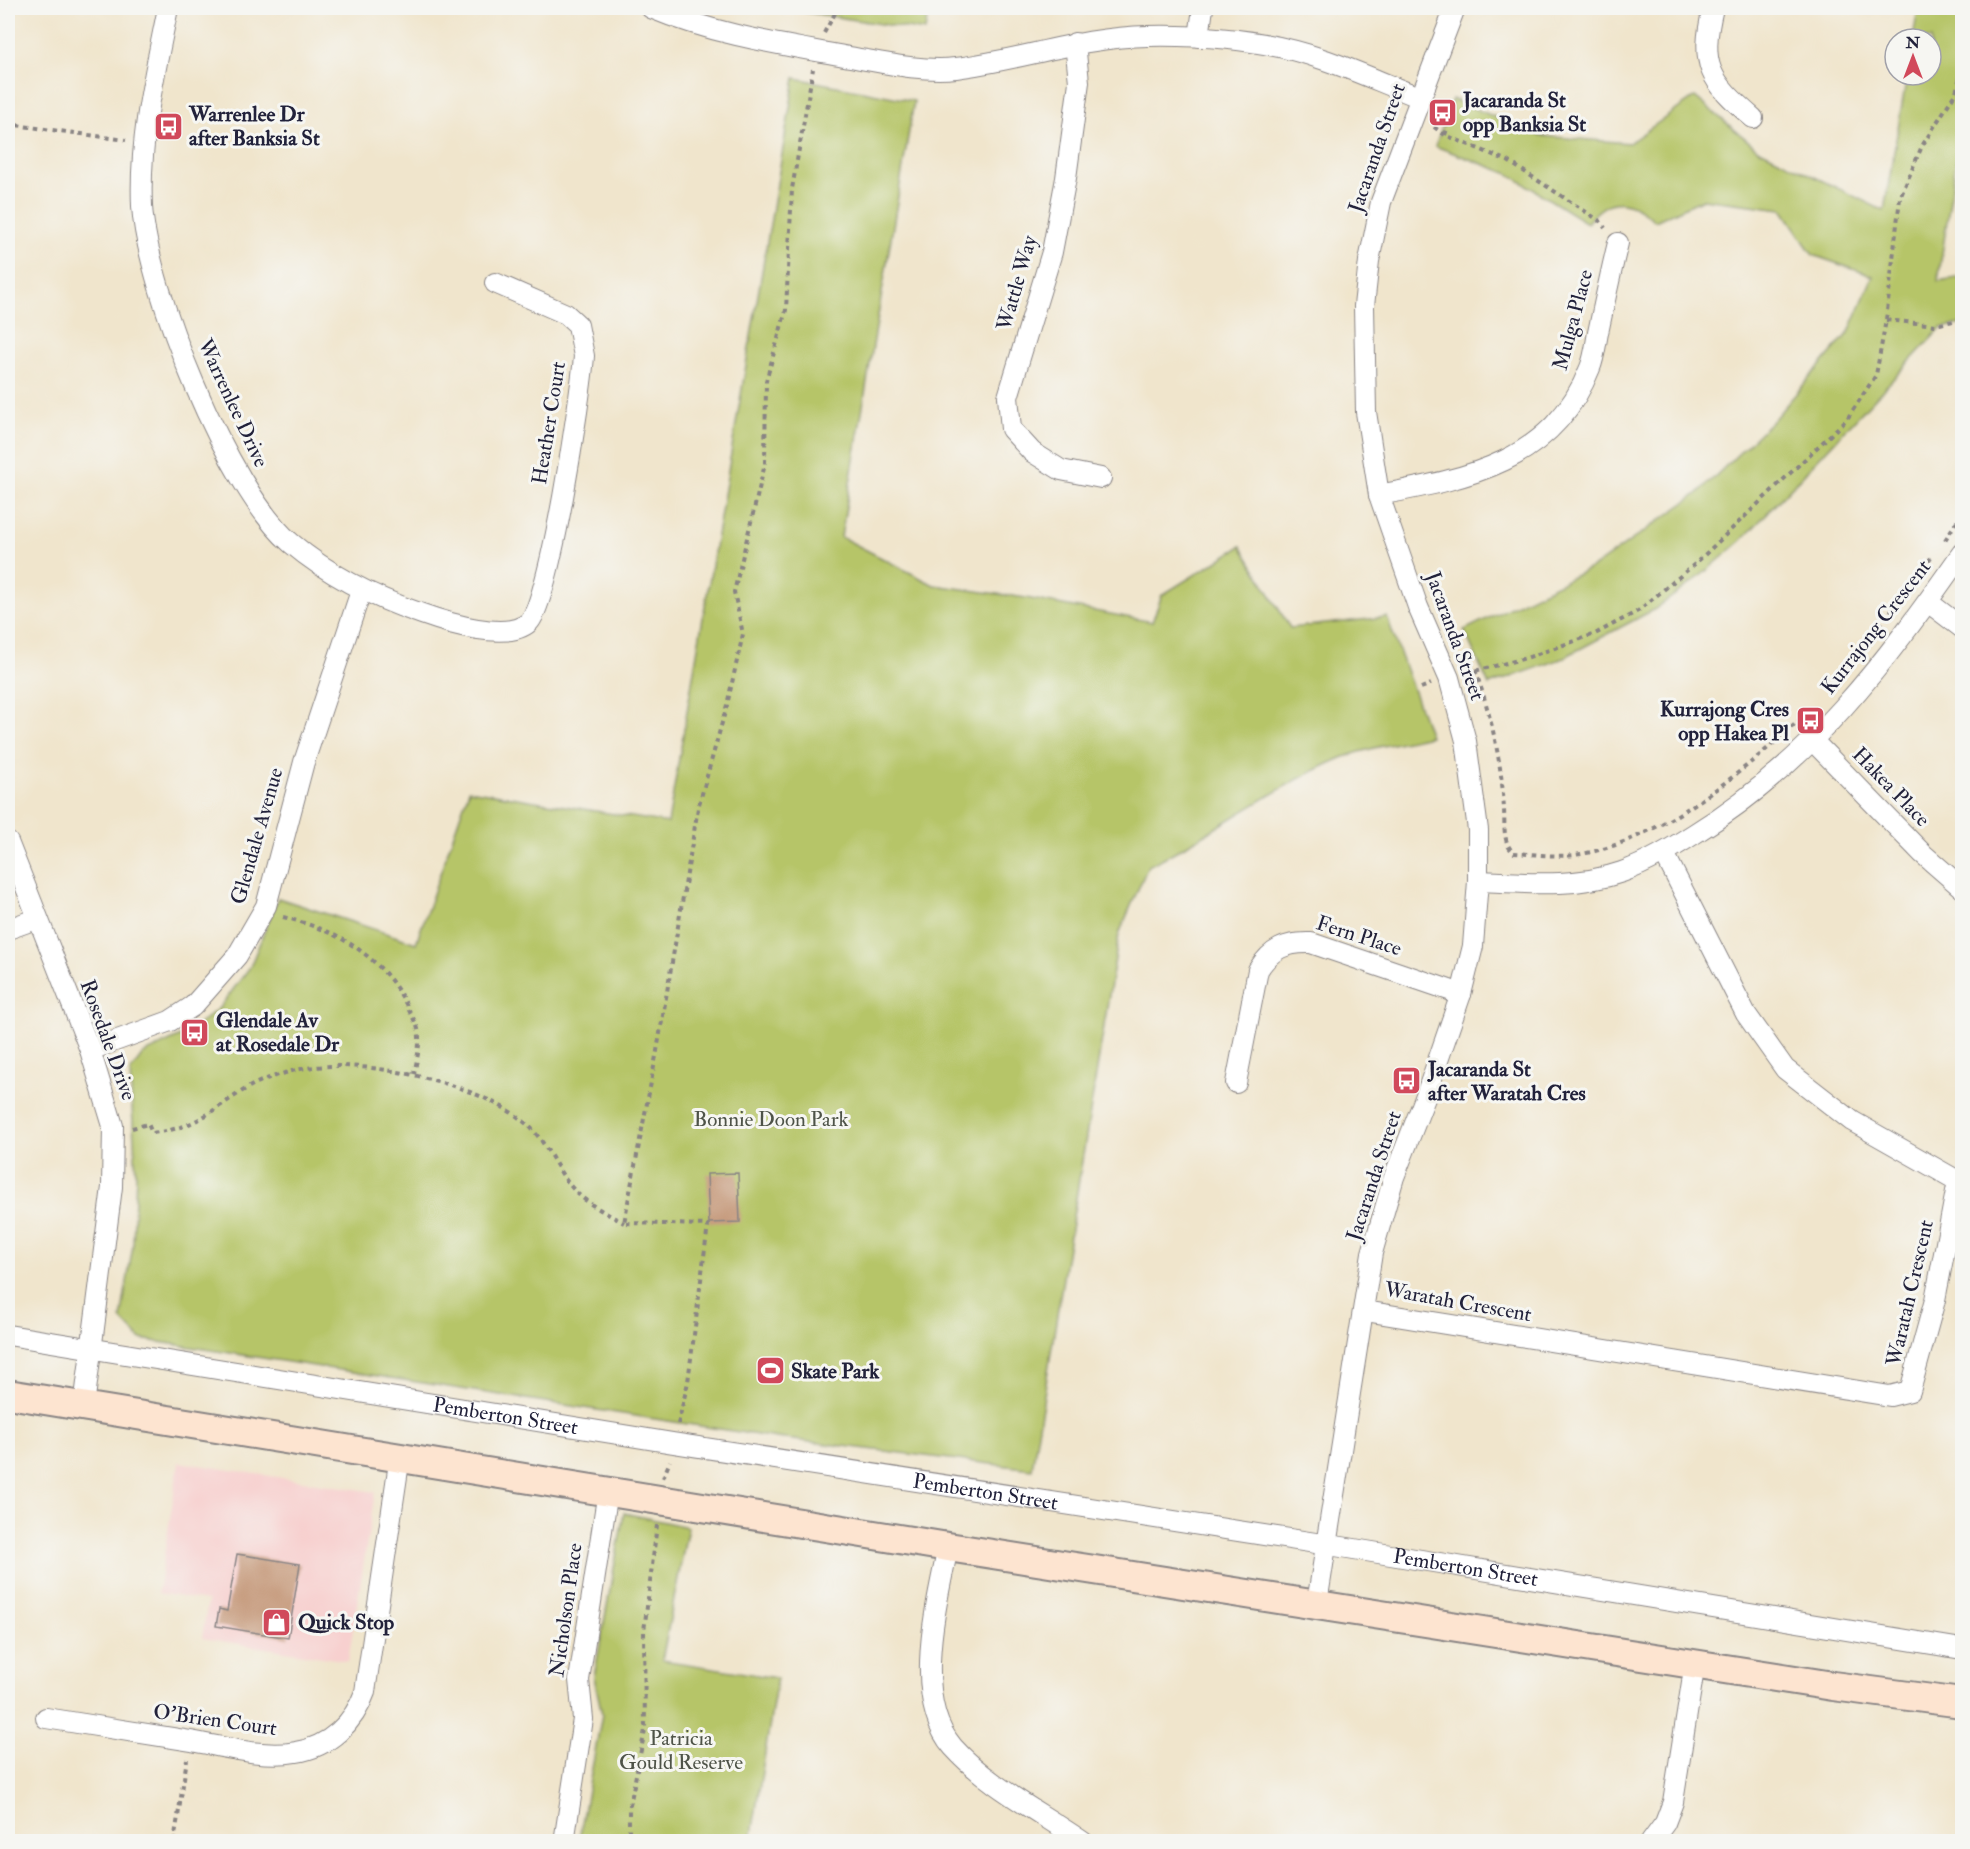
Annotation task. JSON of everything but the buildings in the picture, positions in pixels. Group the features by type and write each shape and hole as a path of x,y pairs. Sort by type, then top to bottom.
{"main road":[{"path":"8,1394 948,1547 1317,1603 1833,1686 1962,1703"}],"street":[{"name":"Warrenlee Drive","path":"168,8 143,141 142,208 147,241 171,324 222,446 268,520 291,543 361,591 433,618 471,627 501,632 520,629 531,620"},
{"path":"651,8 734,36 895,65 953,68 1010,60 1075,43 1146,36 1199,37 1270,45 1321,58 1419,98"},
{"path":"1199,37 1203,8"},
{"name":"Jacaranda Street","path":"1317,1603 1365,1311 1372,1253 1381,1218 1461,994 1473,946 1478,881 1478,830 1466,741 1449,678 1418,607 1379,495 1366,412 1366,284 1381,202 1455,8"},
{"path":"1713,8 1706,48 1710,68 1722,91 1753,118"},
{"name":"Wattle Way","path":"1075,43 1079,82 1066,178 1052,252 1008,397 1011,429 1032,452 1061,470 1101,478"},
{"name":"Mulga Place","path":"1379,495 1462,478 1496,466 1536,444 1568,410 1590,367 1618,243"},
{"name":"Heather Court","path":"495,283 566,314 578,325 584,356 550,561 540,602 531,620"},
{"name":"Kurrajong Crescent","path":"1478,881 1548,884 1575,882 1622,872 1664,853 1726,814 1814,742 1928,602 1962,553"},
{"name":"Glendale Avenue","path":"90,1050 150,1030 193,1006 237,956 266,906 304,762 361,591"},
{"path":"1928,602 1962,628"},
{"name":"Hakea Place","path":"1814,742 1923,854 1962,888"},
{"name":"Rosedale Drive","path":"8,842 36,919 90,1050 113,1126 111,1197 84,1406"},
{"name":"Waratah Crescent","path":"1365,1311 1890,1396 1910,1391 1935,1299 1958,1181 1852,1122 1785,1069 1746,1014 1664,853"},
{"path":"8,929 36,919"},
{"name":"Fern Place","path":"1236,1083 1258,970 1267,955 1275,949 1297,942 1311,943 1461,994"},
{"name":"Pemberton Street","path":"8,1335 1962,1649"},
{"name":"O'Brien Court","path":"46,1718 247,1751 297,1752 329,1740 348,1723 361,1702 370,1669 400,1456"},
{"name":"Nicholson Place","path":"564,1842 583,1719 579,1680 608,1491"},
{"path":"948,1547 934,1624 931,1674 936,1716 952,1745 972,1765 1083,1842"},
{"path":"1651,1842 1665,1822 1673,1802 1695,1663"}],"path":[{"path":"624,1223 657,1051 698,808 728,705 743,634 734,592 765,464 766,381 786,310 792,189 817,51 825,30 838,8"},
{"path":"1421,688 1475,670 1526,658 1595,634 1638,611 1696,563 1847,419 1876,375 1886,320 1900,198 1922,146 1956,93 1962,69"},
{"path":"1445,135 1453,111"},
{"path":"8,124 143,141"},
{"path":"1434,127 1445,135 1508,160 1600,221 1618,243"},
{"path":"1886,320 1936,325 1962,319"},
{"path":"1941,544 1962,513"},
{"path":"1839,678 1934,553"},
{"path":"1475,670 1486,702 1501,771 1506,842 1514,853 1573,855 1608,847 1644,832 1708,795 1763,754 1810,710"},
{"path":"266,906 272,915 313,925 343,938 372,960 396,984 418,1029 414,1074"},
{"path":"113,1126 132,1128 148,1124 152,1133 188,1126 251,1086 312,1067 332,1066 414,1074 467,1089 505,1109 530,1128 578,1193 624,1223 708,1225 688,1382 671,1458 663,1475"},
{"path":"629,1842 629,1810 645,1730 644,1631 658,1514"},
{"path":"174,1842 189,1741"}],"shaded area":[{"path":"179,1462 375,1492 348,1661 202,1638 208,1601 158,1593"}],"green space":[{"path":"805,8 929,8 925,31 805,12"},
{"path":"1918,8 1962,8 1962,121 1938,281 1962,277 1962,324 1941,328 1741,541 1698,578 1655,609 1561,659 1489,685 1464,630 1595,566 1697,494 1774,419 1849,332 1873,276 1813,255 1782,209 1703,199 1655,221 1637,208 1620,202 1604,207 1587,223 1509,174 1435,146 1452,99 1541,136 1629,143 1695,97 1758,149 1884,211 1905,87 1943,87 1943,27 1915,27"},
{"name":"Bonnie Doon Park","path":"795,78 914,101 841,537 934,585 1026,598 1152,622 1162,595 1241,546 1290,628 1387,617 1430,736 1370,749 1337,760 1289,784 1148,866 1119,934 1032,1469 777,1438 140,1339 121,1319 133,1245 136,1175 130,1072 143,1054 189,1032 220,1007 250,967 278,898 416,943 469,790 668,823"},
{"name":"Patricia Gould Reserve","path":"624,1513 688,1527 662,1660 777,1678 751,1841 576,1841 580,1834 602,1714 594,1677"}],"place":[{"name":"Jacaranda St opp Banksia St","path":"1442,112"},
{"name":"Warrenlee Dr after Banksia St","path":"168,126"},
{"name":"Kurrajong Cres opp Hakea Pl","path":"1810,721"},
{"name":"Glendale Av at Rosedale Dr","path":"195,1032"},
{"name":"Jacaranda St after Waratah Cres","path":"1407,1081"},
{"name":"Skate Park","path":"770,1371"},
{"name":"Quick Stop","path":"277,1622"}]}
